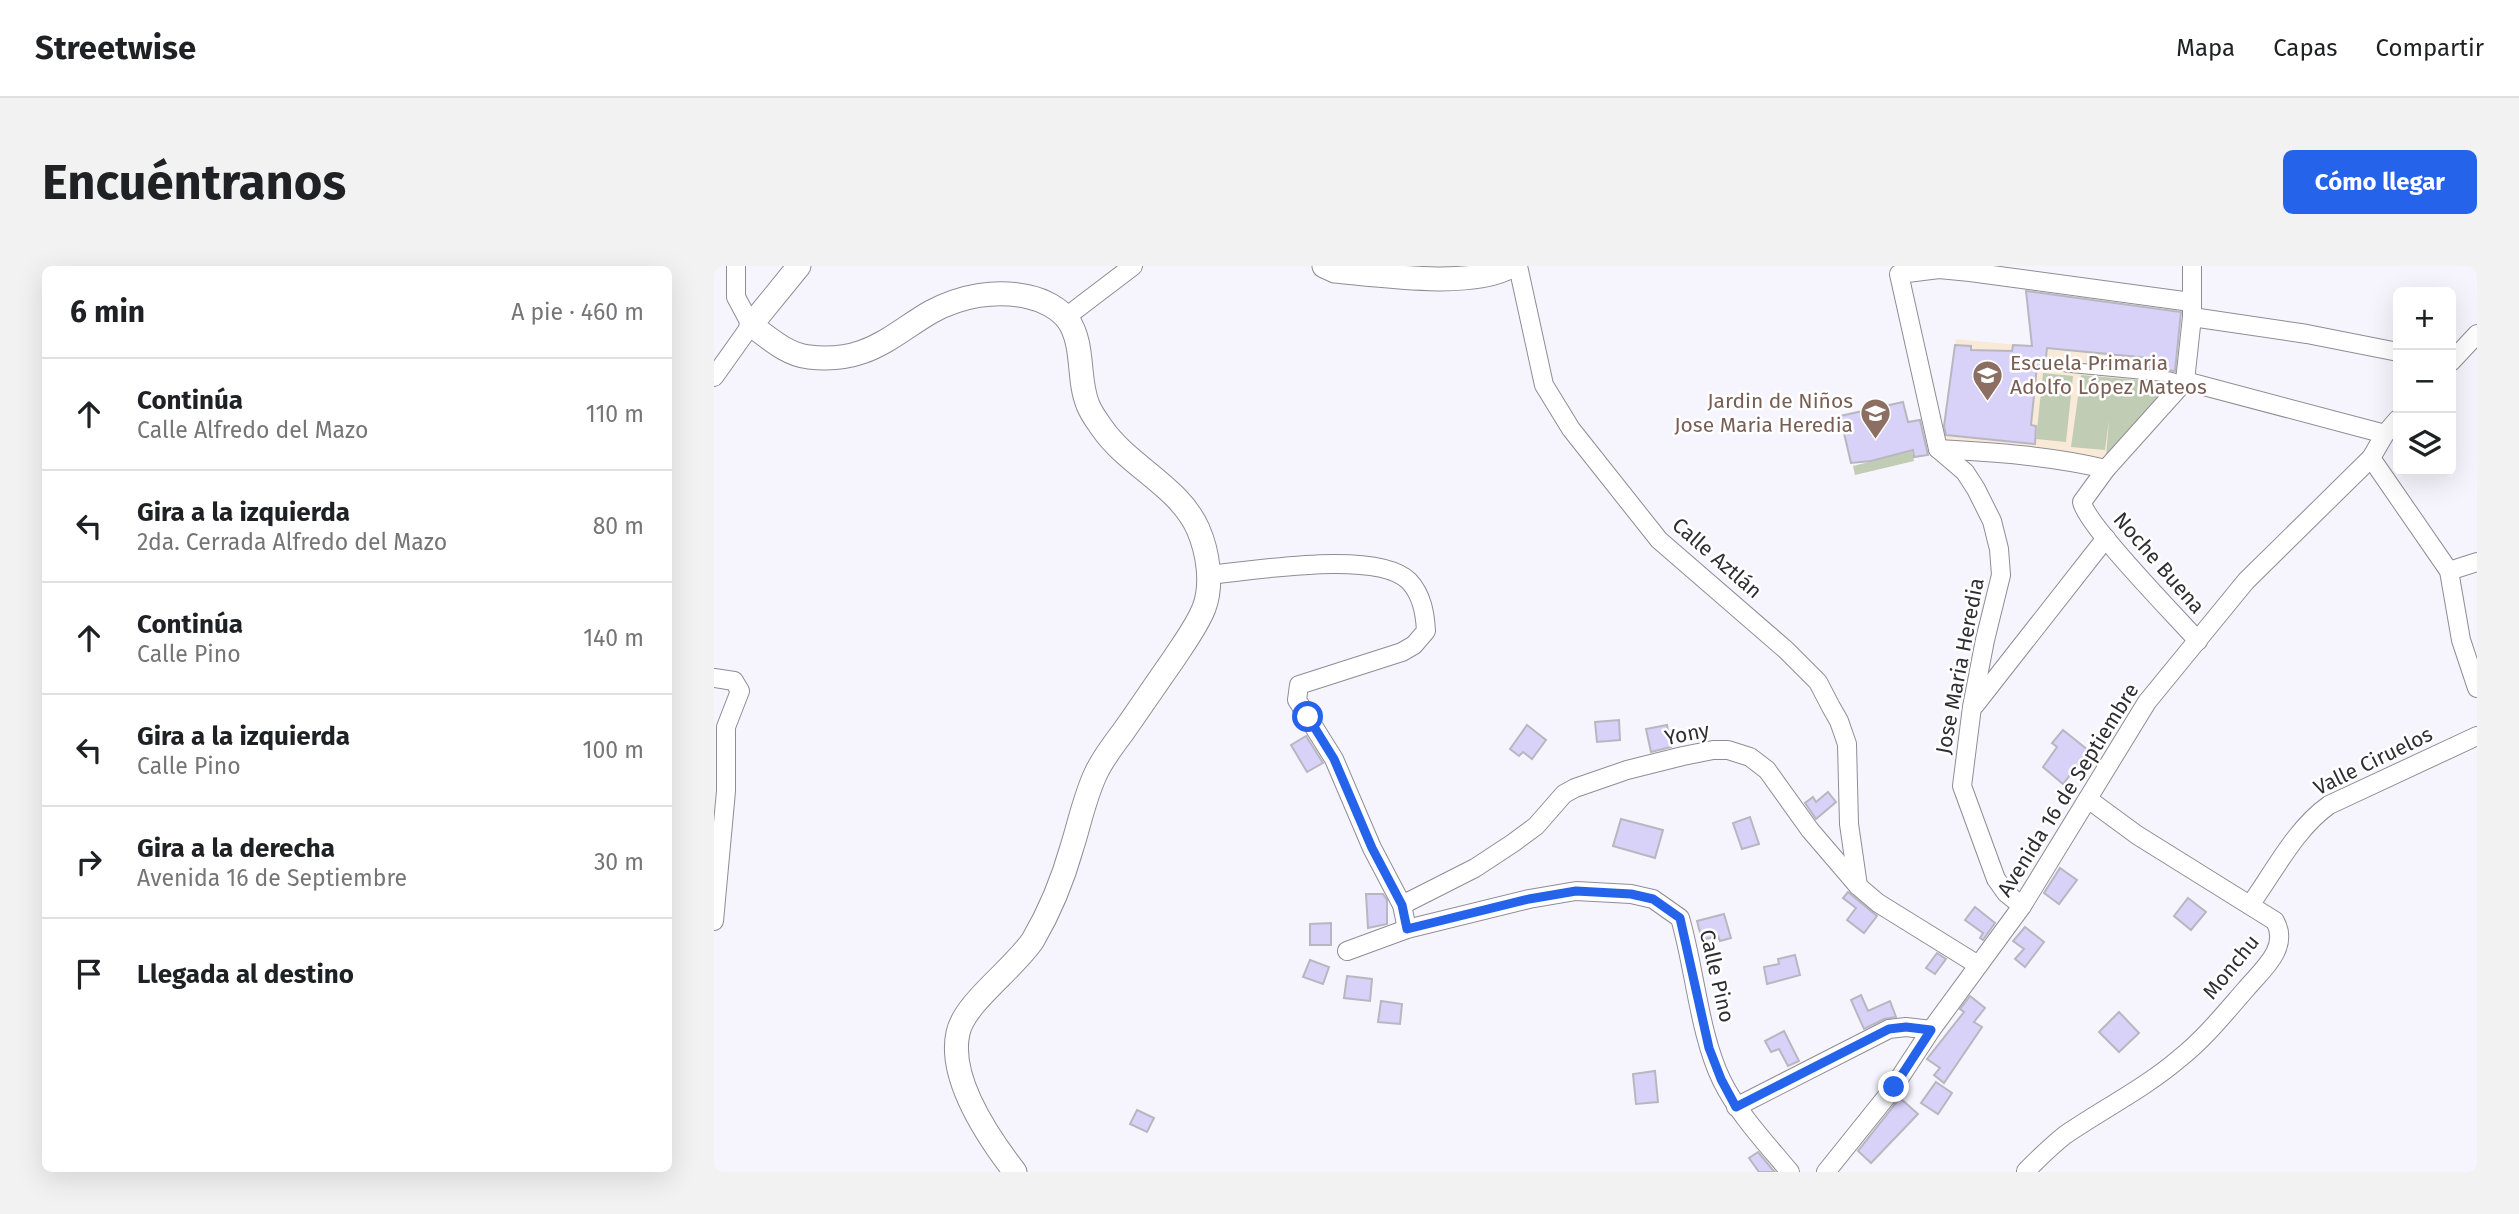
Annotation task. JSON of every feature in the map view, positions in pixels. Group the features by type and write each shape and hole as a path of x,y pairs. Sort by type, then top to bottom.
{"street":[{"path":"736,266 736,297 751,325 795,354 835,358 861,352 886,341 932,311 978,295 1017,294 1044,301 1066,317 1078,346 1087,402 1112,443 1173,495 1188,512 1204,546 1208,575 1204,607 1190,634 1099,767 1079,821 1066,868 1039,930 1024,953 967,1011 958,1032 957,1061 962,1083 998,1151 1015,1172"},
{"path":"714,377 751,325 799,266"},
{"path":"1066,317 1133,266"},
{"path":"1324,266 1335,271 1437,279 1477,271 1504,271 1511,266"},
{"name":"Calle Aztlán","path":"1518,266 1544,385 1571,429 1659,540 1786,650 1818,682 1835,714 1846,744 1849,824 1858,886"},
{"path":"2192,266 2191,309 2185,381 2106,469 2064,460 1938,449 1899,274 1939,269 1970,272 2191,309 2393,351"},
{"path":"2456,357 2477,334"},
{"path":"2185,381 2385,434"},
{"name":"Avenida 16 de Septiembre","path":"1826,1172 1891,1091 1931,1030 2022,906 2147,702 2246,581 2371,458 2393,425"},
{"name":"Jose Maria Heredia","path":"1938,449 1965,472 1976,489 1992,521 1999,549 2001,575 1972,707 1962,786 1996,878 2006,893 2022,906"},
{"path":"2371,458 2449,571 2461,640 2477,688"},
{"name":"Noche Buena","path":"2106,469 2082,502 2087,514 2198,641"},
{"path":"1972,707 2106,538"},
{"path":"2449,571 2477,562"},
{"path":"1208,575 1356,563 1385,569 1408,579 1419,595 1425,611 1426,631 1414,645 1402,652 1299,685 1297,700 1334,759 1372,848 1402,905 1407,929"},
{"path":"714,678 734,681 740,691 726,727 726,792 714,920"},
{"name":"Valle Ciruelos","path":"2250,905 2317,813 2477,736"},
{"name":"Yony","path":"1402,905 1475,868 1513,844 1536,826 1564,794 1575,788 1627,770 1713,750 1739,752 1767,770 1810,830 1858,886 1897,917 1979,965"},
{"name":"Monchu","path":"2026,1171 2063,1137 2179,1060 2203,1038 2271,960 2279,944 2275,921 2137,835 2088,799"},
{"name":"Calle Pino","path":"1346,951 1407,929 1529,899 1576,891 1631,894 1653,899 1680,918 1709,1048 1721,1079 1736,1107 1790,1172"},
{"path":"1736,1107 1881,1032 1906,1027 1931,1030"}],"lane":[{"path":"2066,367 2170,377 2185,381"}],"shaded area":[{"path":"1956,339 2185,361 2175,385 2107,458 1942,446"}],"green space":[{"path":"2043,373 2073,376 2066,442 2036,439"},
{"path":"2081,375 2171,383 2106,457 2109,420 2105,450 2071,447"},
{"path":"1912,451 1914,461 1855,475 1853,466"}],"building":[{"path":"2026,291 2181,312 2175,371 2147,367 2148,358 2047,348 2045,366 2037,366 2031,425 2036,426 2035,444 1946,435 1944,426 1955,345 1971,346 1971,350 2012,351 2013,345 2032,346"},
{"path":"1903,402 1908,422 1920,420 1928,455 1914,457 1913,450 1871,461 1851,463 1840,416"},
{"path":"1619,720 1620,740 1597,742 1595,722"},
{"path":"1527,725 1546,740 1532,759 1523,752 1519,756 1510,749"},
{"path":"1667,725 1671,747 1651,752 1646,729"},
{"path":"2063,730 2089,751 2063,784 2043,767 2057,747 2052,743"},
{"path":"1306,736 1323,763 1307,772 1291,745"},
{"path":"1828,792 1836,802 1816,819 1805,803 1813,797 1816,802"},
{"path":"1750,817 1759,844 1742,849 1733,823"},
{"path":"1621,819 1663,830 1655,858 1613,846"},
{"path":"2060,868 2077,880 2059,904 2044,893"},
{"path":"1848,892 1877,916 1864,933 1847,920 1856,908 1843,898"},
{"path":"1366,894 1383,894 1387,900 1387,924 1368,928"},
{"path":"2188,898 2206,912 2191,930 2174,916"},
{"path":"1975,907 1995,923 1983,940 1980,938 1983,933 1965,920"},
{"path":"1724,914 1731,938 1720,941 1718,936 1702,940 1697,921"},
{"path":"1331,923 1331,945 1310,945 1310,924"},
{"path":"2025,927 2044,942 2025,967 2015,959 2024,949 2013,941"},
{"path":"1937,953 1946,959 1935,974 1926,968"},
{"path":"1795,955 1800,975 1767,984 1764,967 1779,964 1778,959"},
{"path":"1310,960 1329,967 1323,984 1303,977"},
{"path":"1347,976 1372,979 1370,1001 1344,998"},
{"path":"1861,995 1868,1011 1890,1001 1896,1017 1884,1019 1864,1029 1851,1000"},
{"path":"1970,996 1985,1008 1974,1022 1982,1027 1944,1083 1934,1075 1940,1068 1927,1059 1964,1012 1960,1009"},
{"path":"1381,1001 1402,1004 1400,1024 1378,1022"},
{"path":"2119,1012 2139,1033 2119,1052 2099,1032"},
{"path":"1784,1031 1799,1061 1788,1066 1779,1049 1771,1052 1765,1041"},
{"path":"1655,1071 1658,1102 1636,1104 1633,1074"},
{"path":"1936,1082 1952,1093 1938,1114 1921,1103"},
{"path":"1900,1098 1918,1114 1871,1163 1858,1151"},
{"path":"1137,1110 1154,1118 1147,1132 1130,1124"},
{"path":"1758,1152 1775,1172 1759,1172 1749,1158"}],"place":[{"name":"Escuela Primaria Adolfo López Mateos","path":"1987,402"},
{"name":"Jardin de Niños Jose Maria Heredia","path":"1876,440"}],"route":[{"path":"1308,717 1334,759 1372,848 1402,905 1407,929 1529,899 1576,891 1631,894 1653,899 1680,918 1709,1048 1736,1107 1889,1029 1919,1027 1931,1030 1894,1087"}]}
